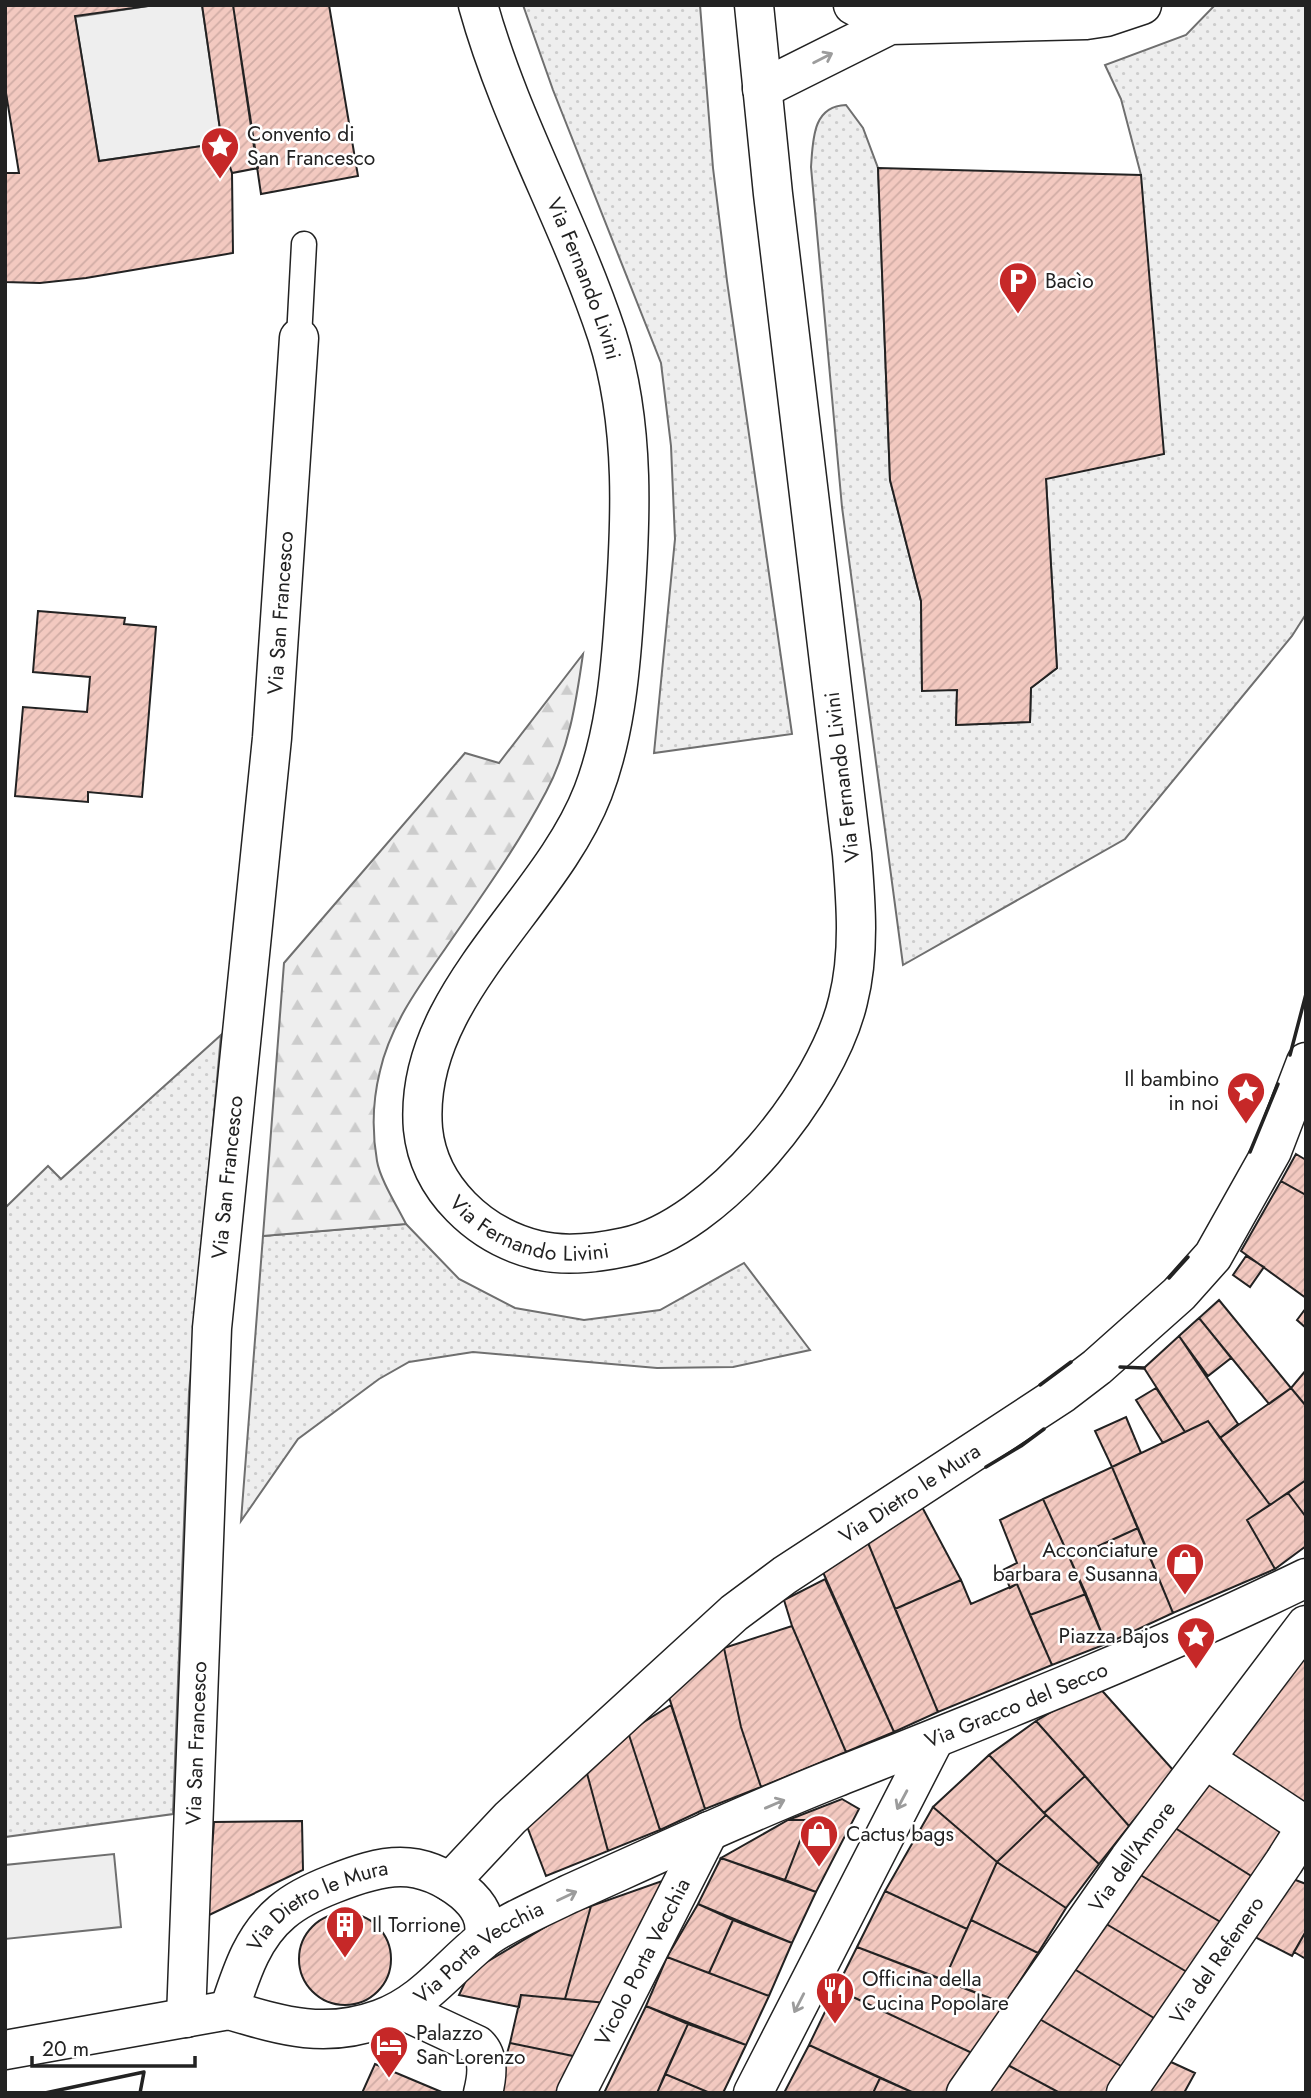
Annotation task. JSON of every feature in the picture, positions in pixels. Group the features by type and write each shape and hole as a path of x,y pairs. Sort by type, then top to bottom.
{"street":[{"name":"Via Fernando Livini","path":"478,5 512,104 602,321 621,392 627,446 629,513 623,636 615,706 597,778 582,815 558,855 457,1001 430,1062 424,1095 423,1131 427,1151 443,1187 458,1205 489,1230 537,1250 573,1254 631,1246 670,1229 713,1198 757,1156 796,1110 828,1058 850,995 856,926 852,854 773,194 754,5"},
{"path":"853,5 890,25"},
{"path":"762,89 890,25 1107,18 1142,5"},
{"name":"Via San Francesco","path":"186,2018 210,1365 231,1130 272,738 299,338"},
{"name":"Via Dietro le Mura","path":"450,1882 510,1818 734,1613 785,1575 1063,1393 1097,1367 1193,1281 1213,1256 1272,1151 1306,1062"},
{"name":"Via Gracco del Secco","path":"754,2093 934,1740 1190,1632 1306,1578"},
{"name":"Via dell'Amore","path":"966,2093 1107,1889 1306,1625"},
{"name":"Via Porta Vecchia","path":"5,2050 229,2010 314,2031 339,2030 381,2019 401,2010 435,1985 484,1938 563,1897 709,1831 934,1740"},
{"name":"Via del Refenero","path":"1126,2093 1306,1826 1205,1759"},
{"name":"Vicolo Porta Vecchia","path":"576,2093 709,1831"},
{"name":"Via Dietro le Mura","path":"229,2010 240,1975 258,1939 281,1913 299,1899 381,1867 412,1867 450,1882 475,1902 482,1913 486,1928 484,1938"},
{"path":"401,2010 477,2045 486,2062 483,2093"}],"lane":[{"path":"299,338 304,244"}],"green space":[{"path":"155,5 202,5 222,143 99,161 75,17"},
{"path":"523,5 700,5 713,168 727,281 792,734 654,753 675,539 671,446 661,363 553,90"},
{"path":"1215,5 1306,5 1306,614 1292,636 1125,839 903,965 842,507 811,167 814,136 826,111 846,105 863,128 878,168 890,480 921,601 922,690 957,690 956,725 1030,722 1031,688 1057,668 1046,479 1141,175 1121,99 1105,65 1186,35"},
{"path":"583,654 566,742 554,776 511,852 416,992 398,1022 385,1054 375,1104 375,1150 382,1176 406,1224 263,1236 284,963 465,753 499,763"},
{"path":"221,1035 189,1392 173,1814 5,1837 5,1208 48,1166 61,1179"},
{"path":"406,1224 459,1279 515,1308 584,1320 660,1310 744,1263 810,1350 733,1367 657,1368 473,1352 409,1362 379,1379 298,1439 241,1521 263,1236"},
{"path":"114,1854 121,1927 5,1939 5,1865"}],"building":[{"path":"5,5 155,5 75,16 99,161 222,143 232,173 233,253 86,278 40,283 5,282 5,173 19,173 5,87"},
{"path":"202,5 233,5 258,168 232,173 222,143"},
{"path":"233,5 329,5 358,176 261,194"},
{"name":"Bacìo","path":"878,168 1141,175 1164,454 1046,479 1057,668 1031,688 1030,722 956,725 957,690 922,691 921,601 890,480"},
{"path":"38,611 125,618 124,624 156,627 142,797 88,792 88,802 15,796 23,707 87,712 90,677 33,672"},
{"path":"1296,1154 1306,1160 1306,1195 1281,1181"},
{"path":"1281,1181 1306,1195 1306,1298 1241,1251"},
{"path":"1246,1256 1264,1267 1250,1287 1233,1275"},
{"path":"1219,1300 1291,1388 1269,1404 1199,1318"},
{"path":"1306,1308 1306,1328 1297,1320"},
{"path":"1199,1318 1231,1358 1208,1376 1179,1336"},
{"path":"1179,1336 1238,1424 1220,1438 1208,1421 1185,1432 1144,1368"},
{"path":"1306,1370 1306,1406 1291,1388"},
{"path":"1156,1388 1185,1432 1163,1443 1136,1400"},
{"path":"1291,1388 1306,1406 1306,1480 1270,1505 1220,1438"},
{"path":"1126,1417 1141,1453 1112,1467 1095,1431"},
{"path":"1208,1421 1270,1505 1247,1520 1275,1569 1173,1613 1112,1467"},
{"path":"1112,1467 1138,1528 1070,1559 1043,1499"},
{"path":"1306,1480 1306,1517 1288,1493"},
{"path":"1288,1493 1306,1517 1306,1546 1275,1569 1247,1520"},
{"path":"1043,1499 1086,1594 1030,1615 1017,1584 1010,1588 1003,1570 1017,1563 1000,1520"},
{"path":"921,1505 961,1580 895,1609 866,1538"},
{"path":"1138,1528 1173,1613 1106,1644 1070,1559"},
{"path":"866,1538 938,1712 894,1732 822,1570"},
{"path":"825,1579 894,1732 846,1752 792,1626 784,1600"},
{"path":"961,1580 971,1604 1017,1584 1052,1665 938,1712 895,1609"},
{"path":"1086,1594 1106,1644 1052,1665 1030,1615"},
{"path":"792,1626 846,1752 761,1787 741,1727 724,1648"},
{"path":"724,1648 741,1727 761,1787 705,1809 668,1694"},
{"path":"1306,1655 1306,1803 1222,1761"},
{"path":"1097,1685 1174,1771 1129,1826 1036,1721"},
{"path":"671,1705 705,1809 660,1830 628,1732"},
{"path":"1036,1721 1085,1776 1044,1813 989,1755"},
{"path":"628,1732 660,1830 608,1851 585,1766"},
{"path":"989,1755 1046,1815 997,1862 933,1807"},
{"path":"585,1766 608,1851 546,1876 525,1821"},
{"path":"1211,1775 1291,1825 1256,1879 1172,1826"},
{"path":"1085,1776 1129,1826 1099,1864 1044,1813"},
{"path":"842,1799 859,1809 816,1892 785,1880 808,1820 788,1820"},
{"path":"933,1807 997,1862 967,1929 885,1891"},
{"path":"1046,1815 1099,1864 1066,1908 997,1862"},
{"path":"788,1820 808,1820 785,1880 721,1858"},
{"path":"302,1821 303,1870 207,1916 214,1822"},
{"path":"1172,1826 1256,1879 1224,1924 1137,1873"},
{"path":"721,1858 816,1892 792,1943 698,1904"},
{"path":"997,1862 1066,1908 1038,1953 971,1920"},
{"path":"1137,1873 1224,1924 1192,1975 1103,1922"},
{"path":"1293,1879 1306,1884 1306,1931 1292,1956 1251,1935"},
{"path":"662,1881 669,1884 607,2003 565,1999 591,1906"},
{"path":"885,1891 967,1929 944,1980 857,1947"},
{"path":"698,1904 733,1920 709,1973 667,1957"},
{"path":"591,1906 565,1999 521,1995 519,2007 459,1995 470,1972 567,1914"},
{"name":"Il Torrione","path":"345,1913 363,1916 378,1926 388,1941 391,1959 388,1977 378,1992 363,2002 345,2005 327,2002 312,1992 302,1977 299,1959 302,1941 312,1926 327,1916"},
{"path":"733,1920 792,1943 769,1996 709,1973"},
{"path":"971,1920 1038,1953 1005,2004 944,1980"},
{"path":"1103,1922 1192,1975 1162,2023 1071,1967"},
{"path":"1306,1931 1306,1959 1294,1952"},
{"path":"857,1947 1005,2004 972,2053 836,1989"},
{"path":"667,1957 769,1996 746,2045 646,2006"},
{"path":"1071,1967 1162,2023 1128,2070 1036,2017"},
{"path":"836,1989 972,2053 946,2093 914,2093 809,2045"},
{"path":"521,1995 607,2003 583,2058 510,2043"},
{"path":"646,2006 688,2024 657,2093 604,2093"},
{"path":"1036,2017 1128,2070 1113,2093 1060,2093 1004,2063"},
{"path":"688,2024 746,2045 723,2093 710,2093 665,2074"},
{"path":"510,2043 583,2058 567,2093 496,2093"},
{"path":"809,2045 880,2078 873,2093 784,2093"},
{"path":"1171,2062 1195,2073 1184,2093 1147,2093"},
{"path":"1004,2063 1060,2093 984,2093"},
{"name":"Palazzo San Lorenzo","path":"375,2064 444,2093 362,2093"},
{"path":"665,2074 710,2093 657,2093"},
{"path":"880,2078 914,2093 873,2093"}],"wall":[{"path":"1290,1055 1306,994"},
{"path":"1250,1152 1278,1084"},
{"path":"1169,1278 1188,1257"},
{"path":"1040,1385 1071,1362"},
{"path":"1120,1367 1144,1368"},
{"path":"986,1467 1044,1429"},
{"path":"45,2093 144,2072 140,2093"}],"place":[{"name":"Convento di San Francesco","path":"220,180"},
{"name":"Bacìo","path":"1018,315"},
{"name":"Il bambino in noi","path":"1246,1125"},
{"name":"Acconciature barbara e Susanna","path":"1185,1596"},
{"name":"Piazza Bajos","path":"1196,1670"},
{"name":"Cactus bags","path":"819,1868"},
{"name":"Il Torrione","path":"345,1959"},
{"name":"Officina della Cucina Popolare","path":"835,2025"},
{"name":"Palazzo San Lorenzo","path":"389,2079"}]}
